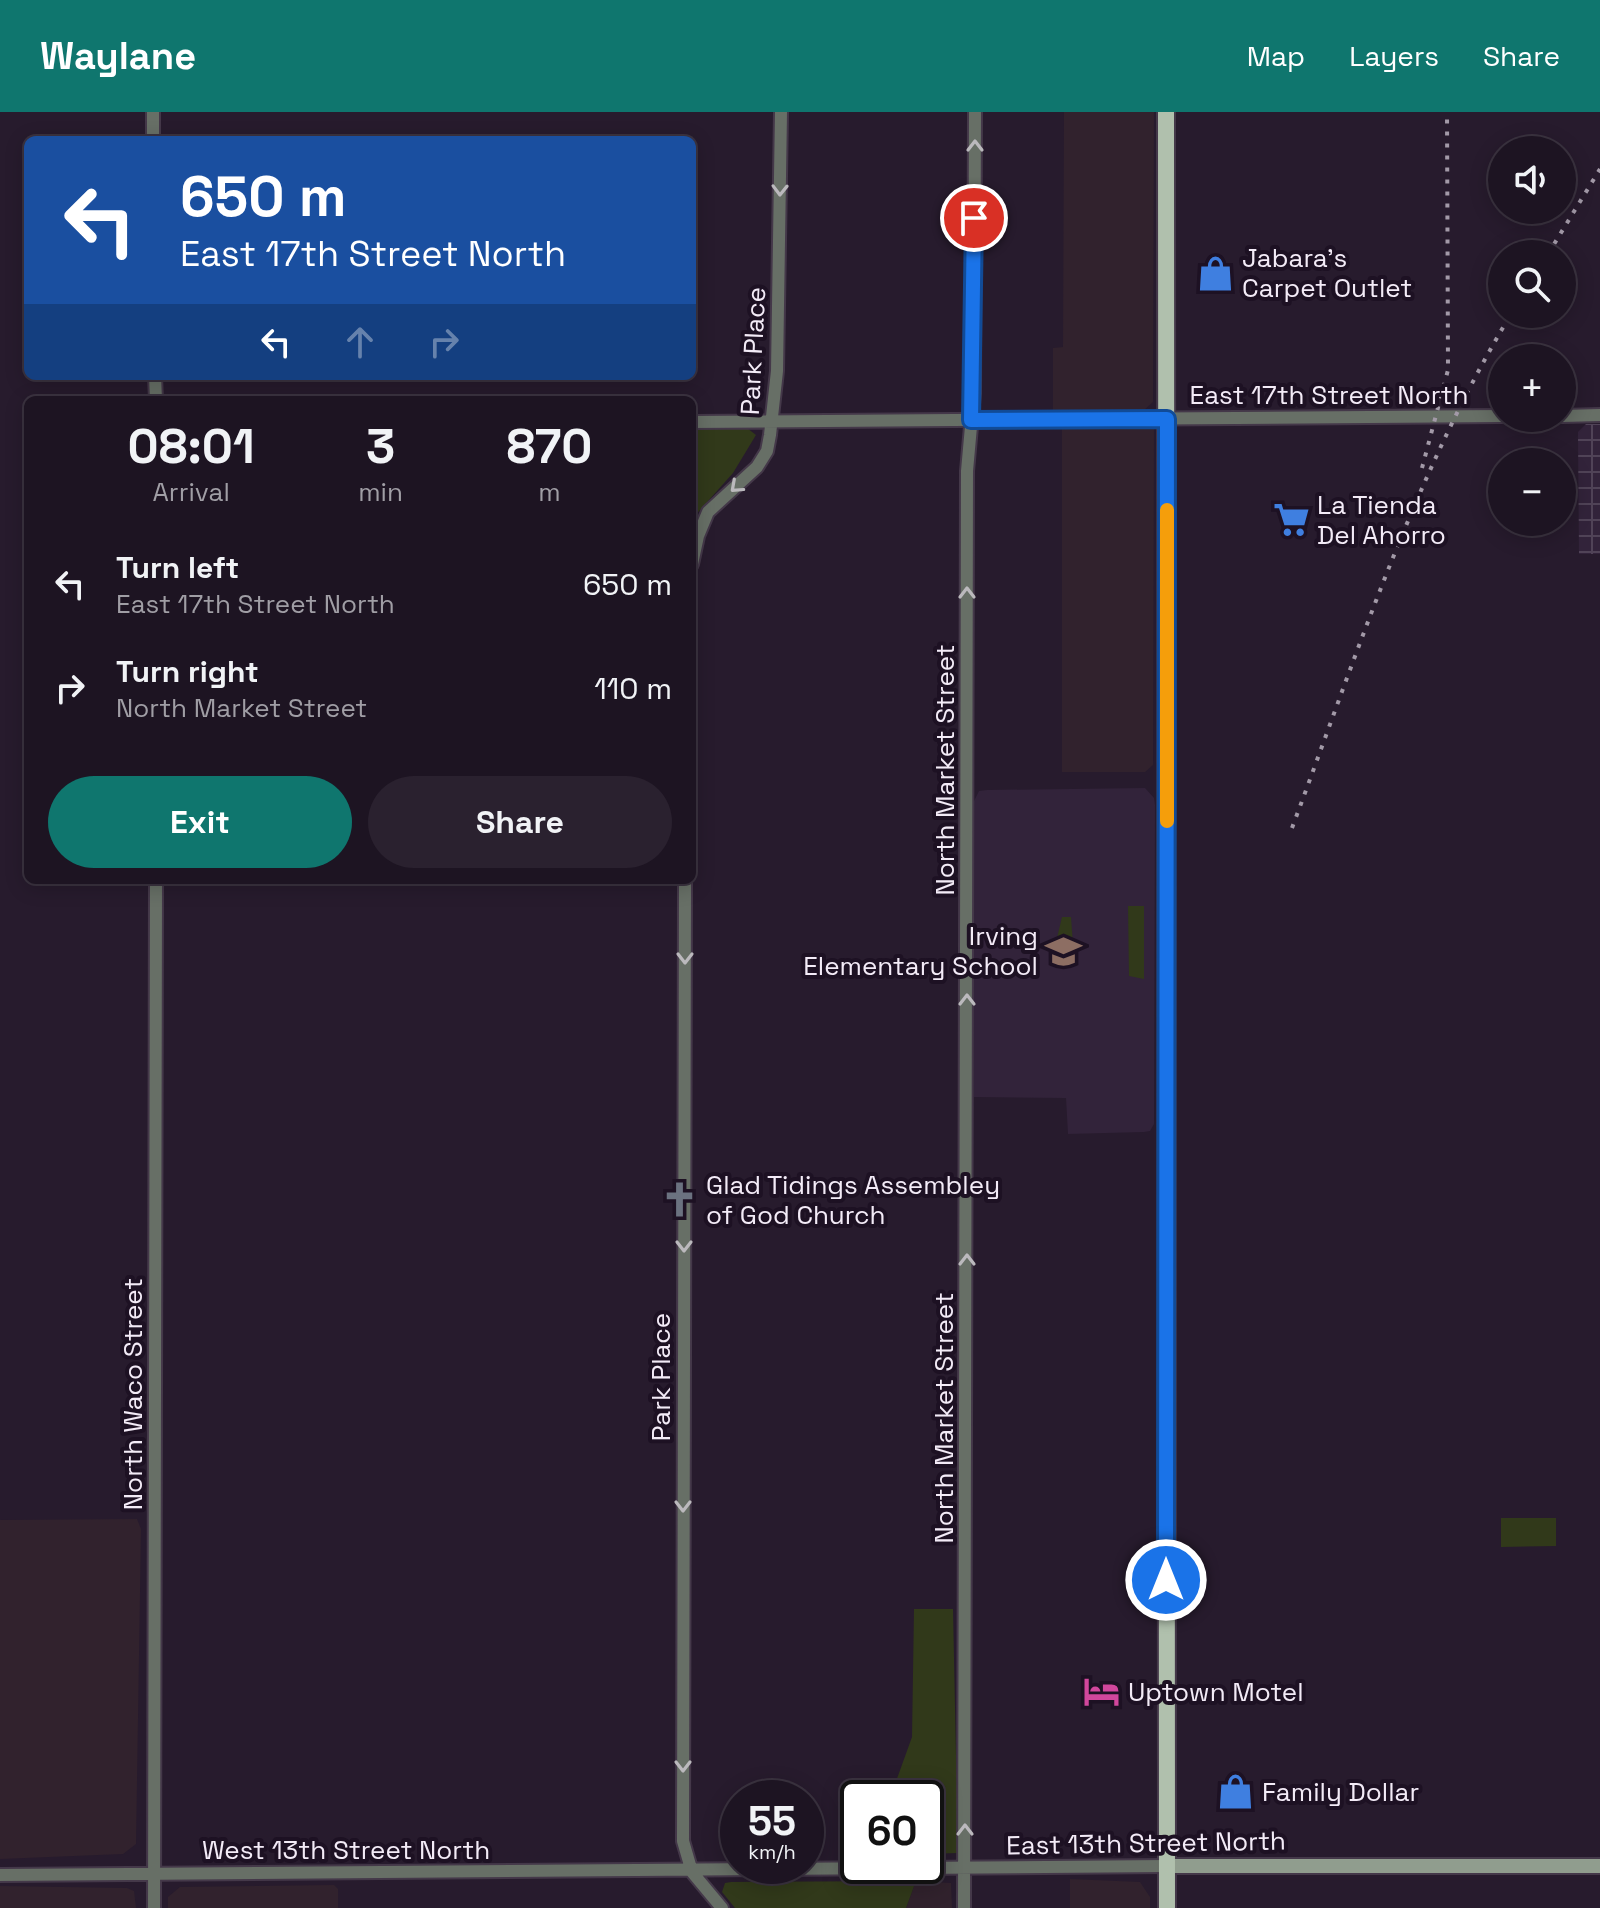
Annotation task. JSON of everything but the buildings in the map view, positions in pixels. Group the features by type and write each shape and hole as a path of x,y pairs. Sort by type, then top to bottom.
{"main road":[{"path":"1166,112 1167,1908"},
{"name":"East 13th Street North","path":"1167,1866 1600,1866"}],"street":[{"path":"153,112 153,136"},
{"name":"Park Place","path":"696,545 708,512 757,467 767,451 777,371 781,112"},
{"name":"North Market Street","path":"964,1908 967,471 971,420 975,112"},
{"path":"1576,416 1600,415"},
{"name":"East 17th Street North","path":"696,422 1488,416"},
{"name":"North Waco Street","path":"154,1908 156,884"},
{"name":"Park Place","path":"685,884 683,1841 692,1872"},
{"name":"East 13th Street North","path":"692,1872 1167,1866"},
{"path":"692,1872 722,1908"},
{"name":"West 13th Street North","path":"0,1875 692,1872"}],"shaded area":[{"path":"1064,112 1154,112 1153,402 1142,412 1053,413 1053,348 1063,347"},
{"path":"1586,424 1600,424 1600,554 1579,554 1578,432"},
{"path":"1062,426 1154,429 1153,765 1145,772 1062,772"},
{"name":"Irving Elementary School","path":"1145,788 1154,798 1155,805 1154,1124 1150,1131 1144,1132 1068,1134 1066,1098 974,1097 974,801 979,791 987,790"},
{"path":"137,1519 141,1529 136,1844 123,1854 0,1859 0,1520"},
{"path":"1070,1879 1140,1882 1150,1897 1150,1908 1070,1908"},
{"path":"951,1883 952,1908 906,1908 915,1884"},
{"path":"334,1885 338,1889 338,1908 168,1908 168,1897 180,1887"},
{"path":"0,1886 127,1888 134,1891 136,1908 0,1908"}],"green space":[{"path":"696,428 747,428 756,435 733,473 696,515"},
{"path":"1128,906 1144,906 1144,979 1129,976"},
{"path":"1062,917 1071,917 1074,959 1052,959"},
{"path":"1501,1518 1556,1518 1556,1546 1501,1547"},
{"path":"914,1609 953,1609 958,1853 944,1853 944,1780 896,1780 912,1737"},
{"path":"824,1881 915,1884 906,1908 735,1908 722,1892 725,1884 824,1884"}],"railway":[{"path":"1422,468 1448,370 1447,112"},
{"path":"1557,240 1600,169"},
{"path":"1292,828 1417,501 1445,437 1503,328"}],"slow traffic":[{"path":"1167,510 1167,821"}],"place":[{"name":"Jabara's Carpet Outlet","path":"1216,273"},
{"name":"La Tienda Del Ahorro","path":"1291,520"},
{"name":"Irving Elementary School","path":"1064,951"},
{"name":"Glad Tidings Assembley of God Church","path":"680,1200"},
{"name":"Uptown Motel","path":"1102,1692"},
{"name":"Family Dollar","path":"1236,1792"}],"route":[{"path":"974,218 974,393 971,420 1167,419 1166,1580"}]}
